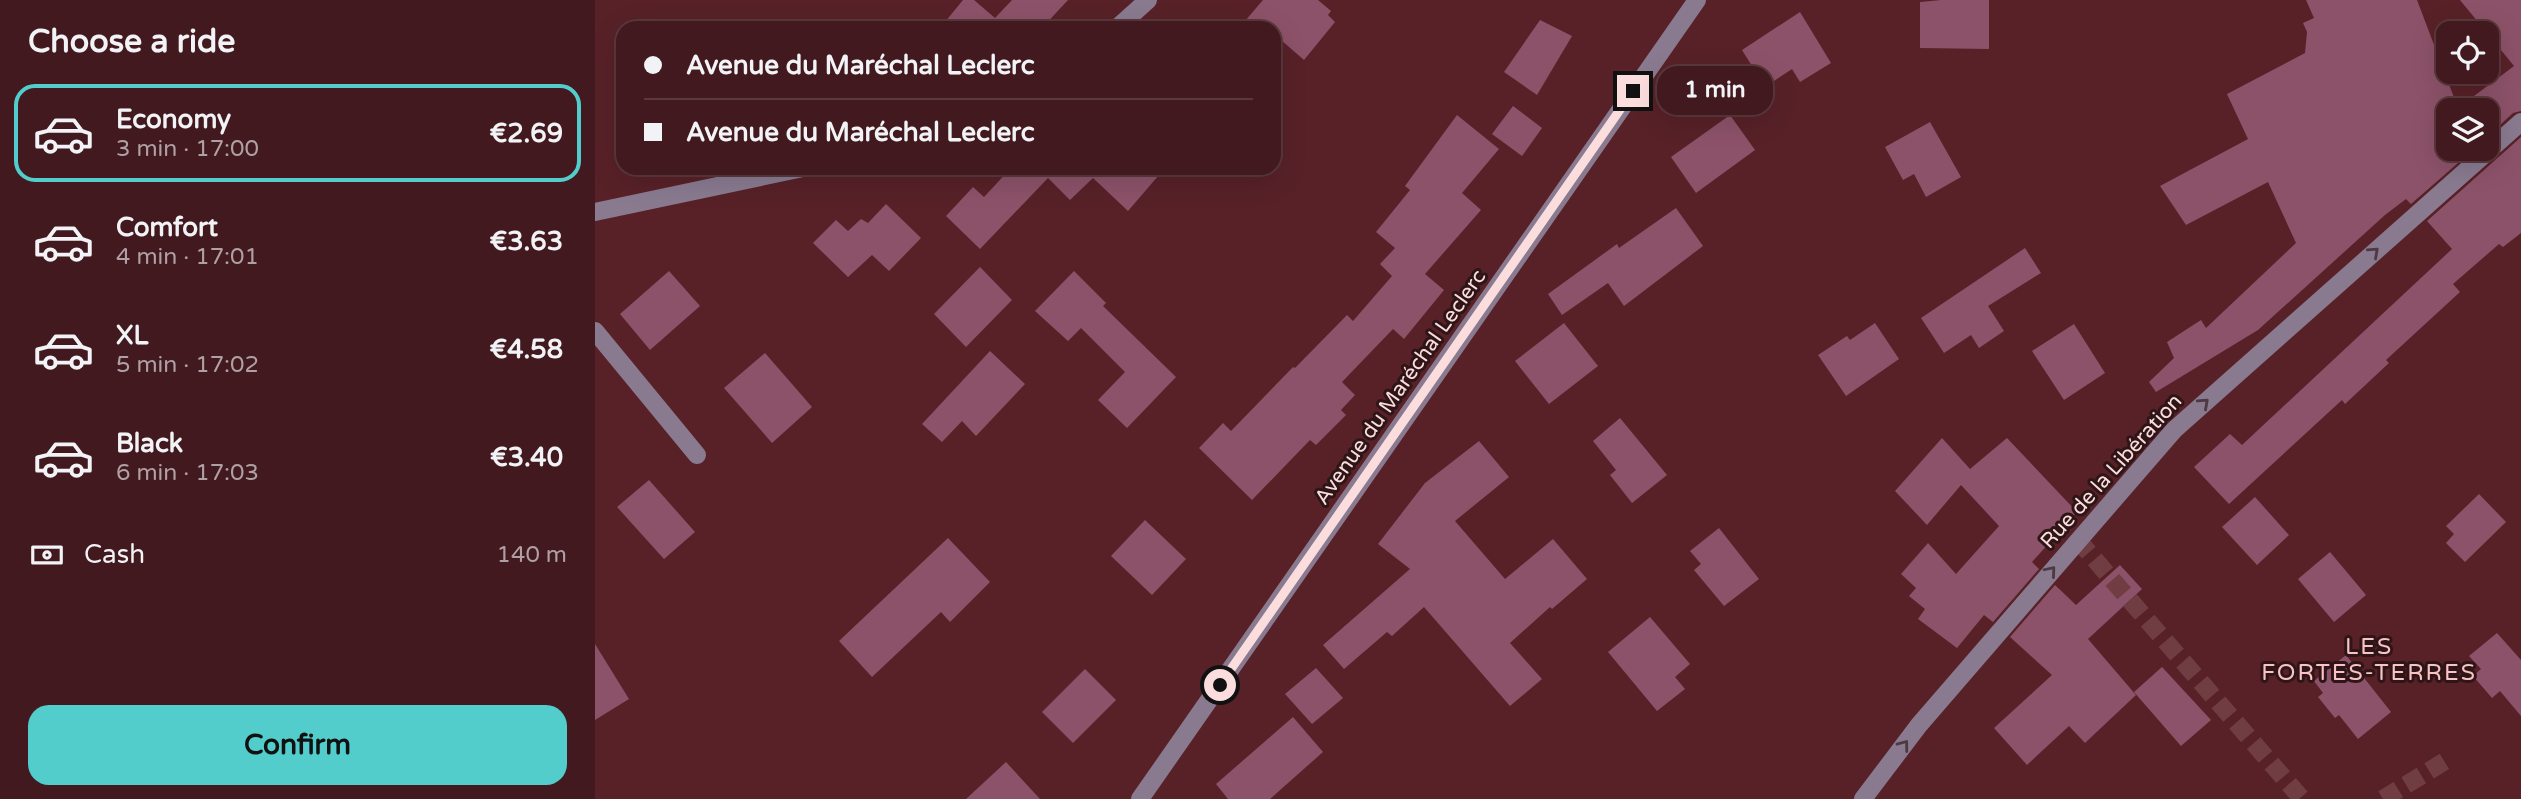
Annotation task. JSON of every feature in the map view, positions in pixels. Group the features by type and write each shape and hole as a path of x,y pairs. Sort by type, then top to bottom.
{"street":[{"path":"1126,21 1148,0"},
{"name":"Avenue du Maréchal Leclerc","path":"1140,799 1697,0"},
{"name":"Rue de la Libération","path":"1863,799 1919,725 2174,430 2521,122"},
{"path":"595,212 770,175"},
{"path":"595,331 697,455"}],"building":[{"path":"963,0 974,0 995,18 1012,0 1068,0 1048,21 946,21"},
{"path":"1263,0 1318,0 1331,11 1328,15 1335,22 1304,60 1281,40 1281,21 1245,21"},
{"path":"1989,0 1989,49 1920,48 1920,2"},
{"path":"2306,0 2417,0 2436,50 2436,84 2449,84 2454,98 2436,98 2436,161 2460,161 2411,204 2406,199 2385,215 2258,330 2156,392 2149,382 2174,358 2167,342 2201,320 2206,328 2296,243 2268,182 2186,225 2160,186 2248,139 2227,94 2305,53 2307,32 2303,23 2314,18"},
{"path":"2460,0 2521,0 2521,111 2513,113 2499,126 2499,98 2471,98 2490,84 2499,84 2499,77 2514,66 2499,48 2499,21 2477,21"},
{"path":"1800,12 1831,63 1800,82 1792,69 1765,87 1742,50"},
{"path":"1540,20 1572,36 1537,95 1504,72"},
{"path":"1513,106 1542,128 1522,156 1492,134"},
{"path":"1457,115 1499,149 1462,193 1481,210 1425,274 1444,290 1404,339 1393,329 1342,382 1355,395 1341,410 1346,415 1316,445 1310,440 1252,500 1199,448 1223,423 1231,431 1347,315 1353,321 1392,276 1380,264 1395,248 1376,232 1410,190 1405,186"},
{"path":"1730,115 1755,150 1696,193 1671,157"},
{"path":"1930,122 1961,177 1926,197 1914,174 1903,180 1885,147"},
{"path":"2521,137 2521,233 2503,247 2499,244 2453,284 2460,292 2386,360 2389,363 2345,404 2342,400 2229,504 2194,467 2230,434 2242,445 2452,249 2427,221 2494,161 2499,161 2499,157"},
{"path":"1004,175 1159,175 1128,211 1093,178 1070,200 1048,178 980,249 946,216 973,187 984,197"},
{"path":"886,204 921,238 889,271 872,255 848,277 813,243 836,220 848,231 861,219 868,223"},
{"path":"1676,208 1703,246 1624,306 1608,283 1562,315 1548,294 1617,244 1619,248"},
{"path":"2025,248 2041,273 1988,306 2004,331 1979,348 1971,335 1944,353 1921,318"},
{"path":"980,267 1012,300 966,347 934,314"},
{"path":"669,271 700,306 650,350 620,314"},
{"path":"1074,271 1106,303 1103,306 1176,377 1127,428 1098,400 1125,372 1081,328 1068,341 1035,311"},
{"path":"1564,323 1598,366 1549,404 1515,361"},
{"path":"1875,323 1899,359 1846,396 1818,355 1847,336 1850,340"},
{"path":"2074,324 2105,373 2064,400 2032,351"},
{"path":"990,351 1025,384 976,436 962,421 942,442 922,424"},
{"path":"765,353 812,407 772,443 724,388"},
{"path":"1620,418 1667,475 1632,503 1610,475 1616,470 1593,441"},
{"path":"1942,438 1970,469 2007,438 2077,512 2032,562 2039,569 1993,622 1984,615 1957,648 1918,619 1925,609 1909,596 1916,588 1901,574 1928,543 1956,574 1999,526 1961,485 1927,525 1895,491"},
{"path":"1479,441 1509,477 1455,521 1505,579 1553,539 1587,579 1552,609 1550,607 1510,643 1542,679 1510,706 1424,607 1392,636 1387,632 1344,669 1323,645 1410,569 1378,544 1425,483"},
{"path":"649,480 695,532 664,559 617,507"},
{"path":"2479,494 2506,522 2465,562 2446,543 2454,534 2446,526"},
{"path":"2255,497 2289,535 2257,565 2222,527"},
{"path":"1145,520 1186,559 1152,595 1111,556"},
{"path":"1719,528 1759,579 1724,606 1694,570 1701,564 1690,551"},
{"path":"948,538 990,582 950,622 941,612 872,677 839,641"},
{"path":"2330,552 2366,595 2334,622 2298,579"},
{"path":"2120,565 2142,589 2088,639 2136,695 2085,743 2069,726 2027,765 1994,728 2052,675 2010,637 2055,585 2076,605"},
{"path":"1650,617 1690,664 1675,677 1685,689 1657,711 1608,652"},
{"path":"2497,633 2521,660 2521,716 2500,691 2492,698 2473,676 2481,669 2469,656"},
{"path":"595,644 629,699 595,720"},
{"path":"2346,655 2391,712 2358,739 2339,715 2335,718 2318,697 2323,693 2314,681"},
{"path":"2162,667 2211,720 2181,746 2134,692"},
{"path":"1316,668 1343,698 1312,724 1285,694"},
{"path":"1085,669 1116,700 1073,743 1042,712"},
{"path":"1293,717 1323,752 1270,799 1228,799 1216,784"},
{"path":"1006,762 1040,799 966,799"}],"tunnel":[{"path":"2077,539 2302,799"},
{"path":"2383,799 2450,758"}],"district":[{"name":"LES FORTES-TERRES","path":"2369,659"}],"route":[{"path":"1220,685 1633,91"}]}
